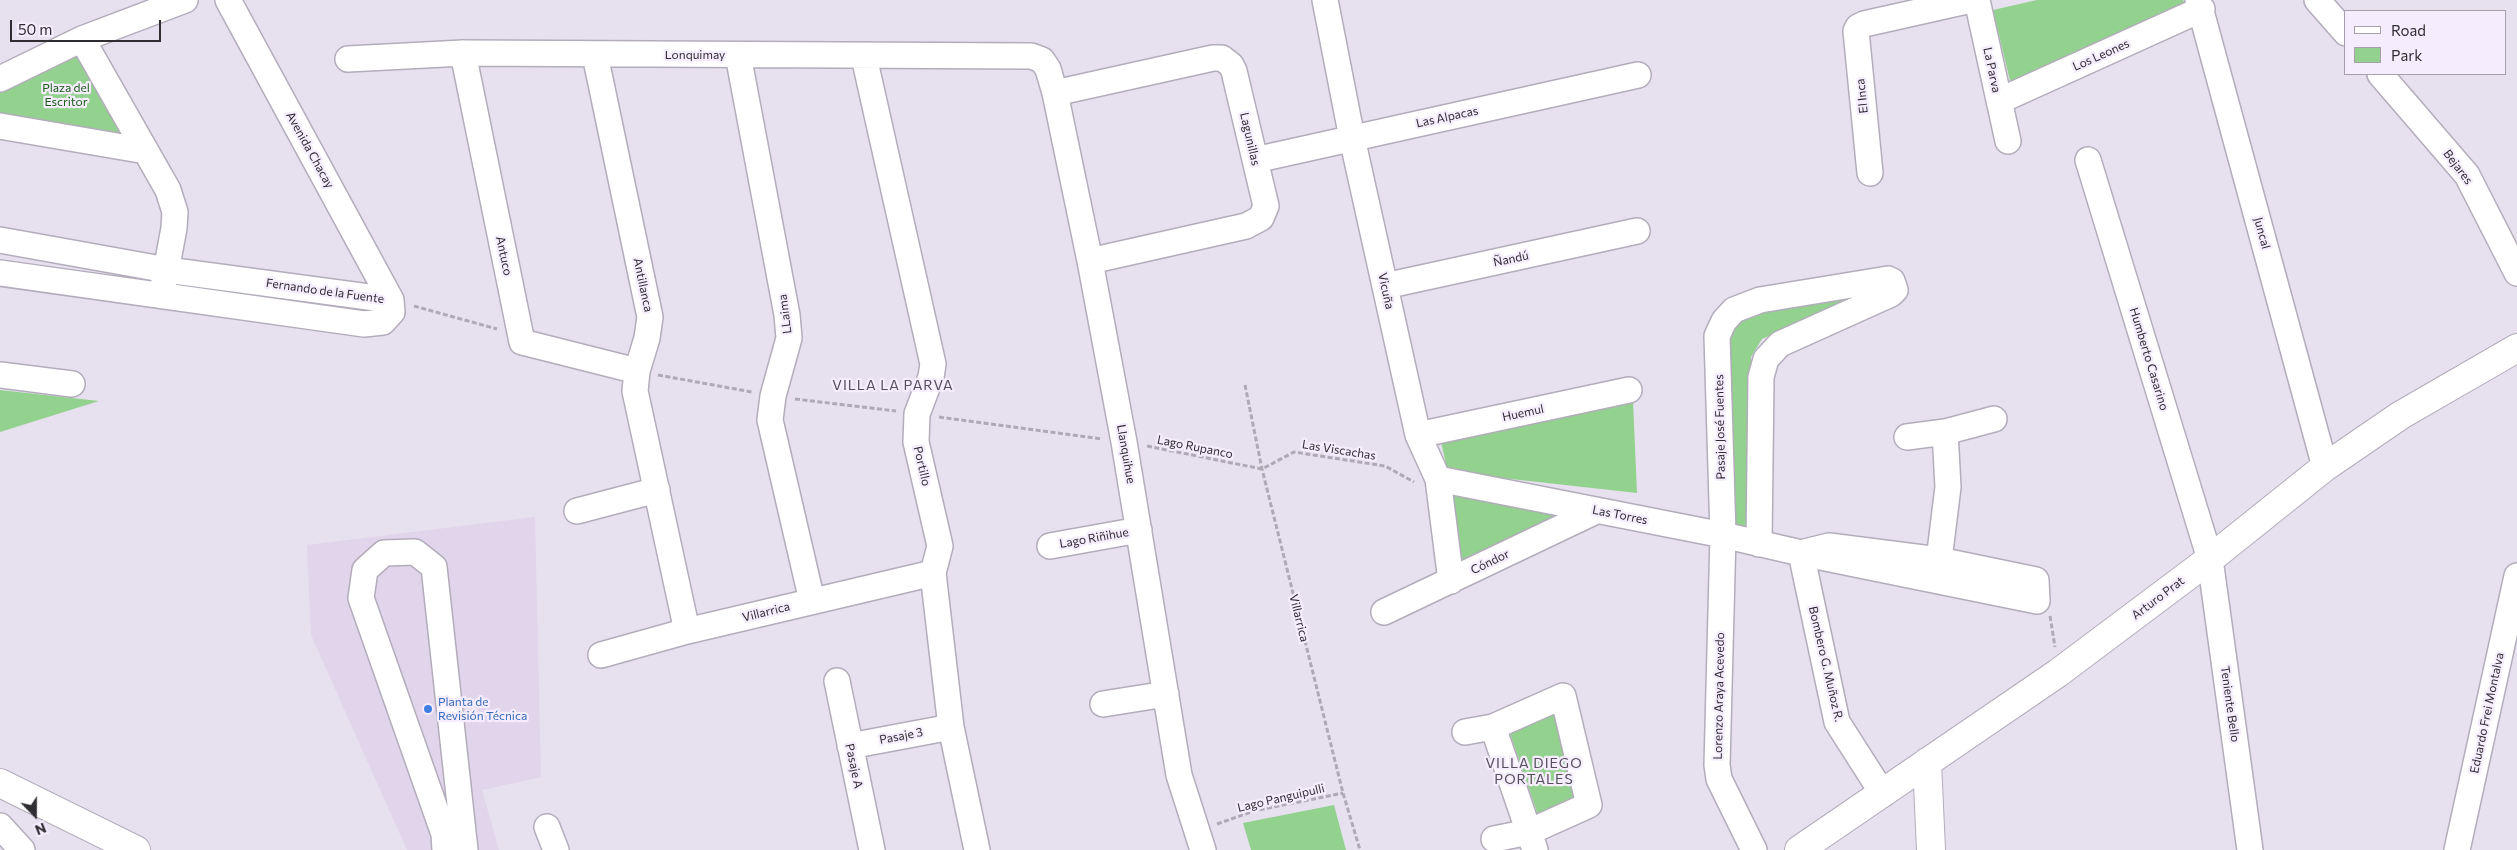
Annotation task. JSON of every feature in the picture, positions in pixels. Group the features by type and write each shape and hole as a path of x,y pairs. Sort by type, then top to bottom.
{"main road":[{"name":"Arturo Prat","path":"1799,850 2058,673 2210,559 2325,467 2401,416 2517,348"},
{"path":"1928,762 1931,850"},
{"path":"0,783 136,850"}],"street":[{"path":"0,79 82,39 185,0"},
{"name":"Avenida Chacay","path":"228,0 391,300"},
{"name":"Vicuña","path":"1324,0 1352,138 1418,435 1438,487 1451,580"},
{"name":"El Inca","path":"1870,172 1856,31 1858,27 1864,24 1971,0"},
{"name":"La Parva","path":"1977,0 2008,141"},
{"path":"2318,0 2344,31"},
{"name":"Los Leones","path":"1999,101 2200,4"},
{"name":"Juncal","path":"2200,4 2325,467"},
{"path":"82,39 168,190 175,212 167,270 161,297"},
{"name":"Lonquimay","path":"348,60 463,53 864,57 1031,56 1042,60"},
{"name":"Antuco","path":"463,53 522,342"},
{"name":"Antillanca","path":"595,55 650,317 647,338 636,370 635,390 687,631"},
{"name":"LLaima","path":"738,55 787,315 789,338 773,396 770,420 812,601"},
{"name":"Portillo","path":"864,57 933,364 931,377 917,414 916,442 940,546 932,573 951,727 977,850"},
{"name":"Lagunillas","path":"1055,93 1213,58 1222,58 1231,65 1234,71 1266,206 1261,218 1246,226 1090,262"},
{"name":"Llanquihue","path":"1042,60 1048,69 1055,93 1090,262 1124,442 1179,775 1199,841"},
{"name":"Las Alpacas","path":"1255,160 1638,75"},
{"name":"Bejares","path":"2381,75 2467,175 2517,273"},
{"path":"0,126 146,151"},
{"name":"Humberto Casarino","path":"2088,160 2210,559"},
{"name":"Ñandú","path":"1385,286 1637,231"},
{"name":"Fernando de la Fuente","path":"0,240 167,270 391,300 392,312 383,322 364,324 0,273"},
{"name":"Pasaje José Fuentes","path":"1723,534 1718,336 1724,322 1734,310 1760,300 1888,279 1894,285 1895,290 1891,294 1780,344 1766,360 1761,377 1758,544"},
{"path":"522,342 636,370"},
{"path":"0,375 72,384"},
{"name":"Huemul","path":"1418,435 1629,390"},
{"path":"1907,437 1945,432 1994,419"},
{"path":"1938,571 1948,486 1945,432"},
{"name":"Las Torres","path":"1438,487 1596,511 1723,534 1758,544 1802,553 1938,571 2036,591"},
{"path":"577,511 657,490"},
{"name":"Cóndor","path":"1384,612 1596,511"},
{"name":"Lago Riñihue","path":"1050,546 1139,530"},
{"name":"Lorenzo Araya Acevedo","path":"1723,534 1717,766 1719,779 1754,850"},
{"path":"445,850 444,834 361,598 365,570 384,553 415,552 434,567 465,850"},
{"name":"Bombero G. Muñoz R.","path":"1802,553 1837,722 1882,794"},
{"name":"Teniente Bello","path":"2210,559 2250,850"},
{"name":"Villarrica","path":"601,655 687,631 932,573"},
{"name":"Eduardo Frei Montalva","path":"2457,850 2514,603 2517,576"},
{"name":"Pasaje A","path":"838,681 872,850"},
{"path":"1103,704 1166,694"},
{"path":"1465,732 1493,727 1563,696 1589,805 1532,841 1494,839"},
{"name":"Pasaje 3","path":"850,746 951,727"},
{"path":"1493,727 1532,841"},
{"path":"0,826 22,850"},
{"path":"547,827 556,850"}],"path":[{"path":"391,300 494,328 522,342"},
{"name":"Lago Rupanco","path":"636,370 773,396 1124,442 1262,469"},
{"name":"Villarrica","path":"1245,385 1262,469 1343,793 1360,850"},
{"name":"Las Viscachas","path":"1262,469 1294,452 1385,466 1438,487"},
{"path":"2036,591 2052,622 2058,673"},
{"name":"Lago Panguipulli","path":"1199,841 1254,811 1343,793"}],"shaded area":[{"path":"535,517 541,777 482,790 499,850 407,850 311,635 307,545"}],"green space":[{"path":"2037,0 2183,0 2186,6 2011,85 1993,10"},
{"name":"Plaza del Escritor","path":"82,47 138,145 0,121 0,85"},
{"path":"1874,291 1762,339 1751,357 1753,530 1729,530 1727,338 1736,324 1758,310"},
{"path":"0,390 99,401 0,432"},
{"path":"1633,401 1637,493 1448,472 1440,438"},
{"path":"1444,494 1566,515 1462,568"},
{"path":"1560,705 1580,800 1538,815 1508,728"},
{"path":"1334,805 1346,850 1251,850 1243,823"}],"place":[{"name":"Planta de Revisión Técnica","path":"428,709"}],"district":[{"name":"VILLA LA PARVA","path":"893,385"},
{"name":"VILLA DIEGO PORTALES","path":"1534,772"}]}
